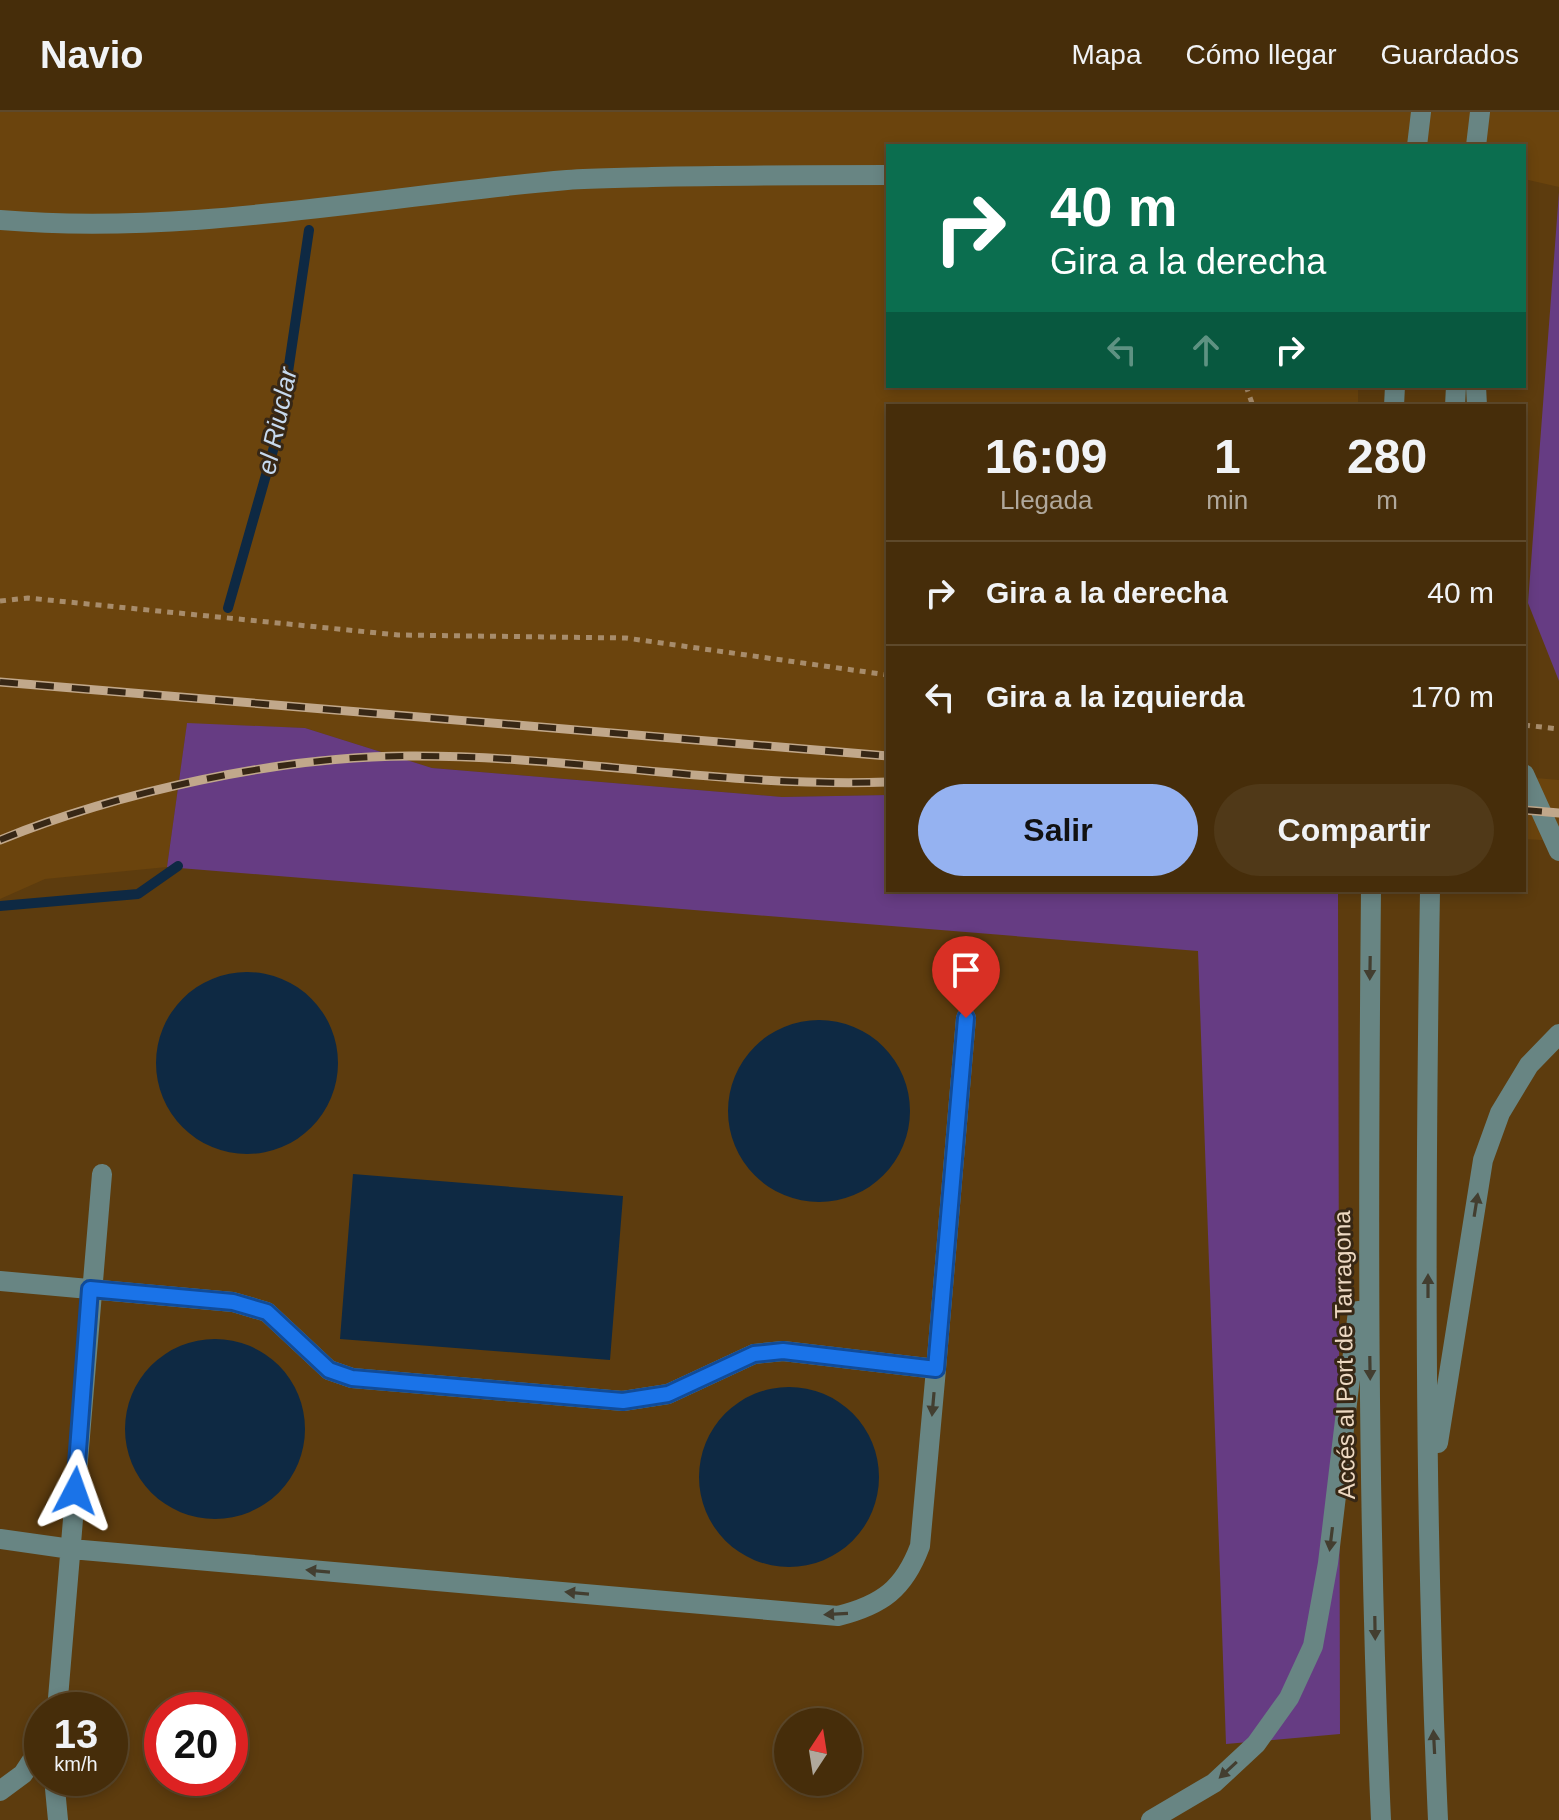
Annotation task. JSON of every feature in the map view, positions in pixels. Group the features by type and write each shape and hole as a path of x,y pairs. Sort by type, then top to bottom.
{"street":[{"path":"1417,144 1421,112"},
{"path":"1476,144 1480,112"},
{"path":"0,220 166,223 334,208 568,180 886,175"},
{"path":"1526,778 1559,851"},
{"name":"Accés al Port de Tarragona","path":"1371,892 1367,1240 1381,1820"},
{"path":"1430,892 1427,1072 1429,1503 1438,1820"},
{"path":"0,1539 71,1549 838,1616 861,1611 880,1602 912,1569 920,1546 966,1018"},
{"path":"1429,1503 1483,1160 1500,1113 1529,1065 1559,1034"},
{"path":"59,1692 102,1174"},
{"path":"1151,1820 1214,1783 1256,1744 1289,1698 1313,1646 1328,1563 1367,1240"},
{"path":"0,1281 233,1302 253,1307 279,1321 329,1370 352,1378 623,1401 668,1394 754,1354 783,1351 936,1369"},
{"path":"0,1791 24,1772"},
{"path":"56,1796 58,1820"}],"path":[{"path":"0,601 28,598 398,635 626,638 886,675"},
{"path":"1526,725 1559,729"}],"shaded area":[{"path":"0,112 1559,112 1559,187 1526,179 1526,144 886,144 886,388 1358,388 1358,404 886,404 886,795 782,797 432,768 305,728 187,724 167,867 45,879 0,899"},
{"path":"1559,192 1559,681 1528,603"},
{"path":"187,723 305,728 432,768 782,797 886,795 886,892 1338,892 1340,1734 1226,1744 1198,951 167,867"},
{"path":"1526,777 1559,780 1559,841 1526,839"}],"water":[{"path":"247,972 282,979 311,999 331,1028 338,1063 331,1098 311,1127 282,1147 247,1154 212,1147 183,1127 163,1098 156,1063 163,1028 183,999 212,979"},
{"path":"819,1020 854,1027 883,1047 903,1076 910,1111 903,1146 883,1175 854,1195 819,1202 784,1195 755,1175 735,1146 728,1111 735,1076 755,1047 784,1027"},
{"path":"353,1174 623,1196 610,1360 340,1339"},
{"path":"215,1339 249,1346 279,1365 298,1395 305,1429 298,1463 279,1493 249,1512 215,1519 181,1512 151,1493 132,1463 125,1429 132,1395 151,1365 181,1346"},
{"path":"789,1387 823,1394 853,1413 872,1443 879,1477 872,1511 853,1541 823,1560 789,1567 755,1560 725,1541 706,1511 699,1477 706,1443 725,1413 755,1394"}],"waterway":[{"name":"el Riuclar","path":"228,608 280,426 309,230"},
{"name":"el Riuclar","path":"0,906 138,894 178,866"}],"railway":[{"path":"0,682 886,756"},
{"path":"0,840 148,792 254,770 360,758 469,757 768,780 886,782"},
{"path":"1526,810 1559,813"}],"route":[{"path":"75,1491 90,1289 233,1302 253,1307 279,1321 329,1370 352,1378 623,1401 668,1394 754,1354 783,1351 936,1369 966,1018"}]}
